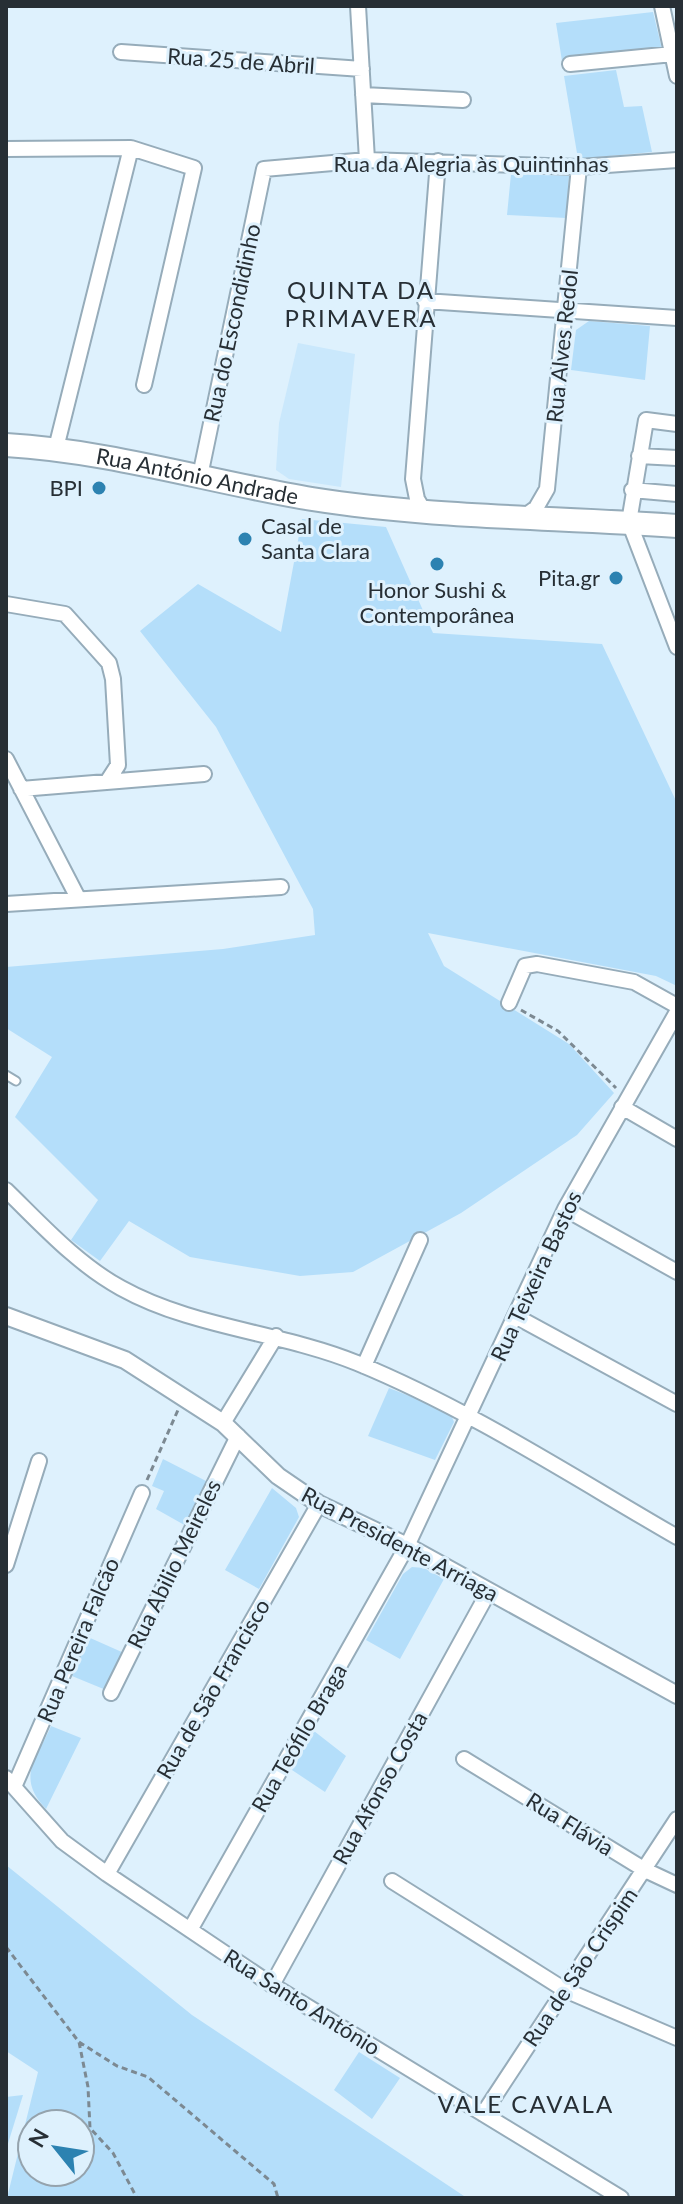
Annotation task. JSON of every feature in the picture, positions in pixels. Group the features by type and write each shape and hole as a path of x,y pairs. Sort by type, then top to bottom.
{"main road":[{"name":"Rua António Andrade","path":"6,445 56,448 313,499 424,511 677,526"}],"street":[{"path":"358,6 367,160"},
{"path":"662,6 677,76"},
{"name":"Rua 25 de Abril","path":"121,52 362,69"},
{"path":"570,64 673,54"},
{"path":"363,95 463,100"},
{"path":"56,448 131,148"},
{"path":"6,149 131,148 194,168 144,385"},
{"name":"Rua da Alegria às Quintinhas","path":"264,169 367,160 579,167 677,160"},
{"path":"424,511 417,499 413,479 438,161"},
{"name":"Rua Alves Redol","path":"525,516 536,508 547,489 568,309 579,167"},
{"name":"Rua do Escondidinho","path":"200,476 264,169"},
{"path":"425,301 677,318"},
{"path":"677,424 646,420 629,522 677,647"},
{"path":"639,456 677,458"},
{"path":"632,490 677,494"},
{"path":"6,604 68,615 109,663 113,679 118,765 107,782"},
{"path":"6,759 78,898"},
{"path":"21,789 204,774"},
{"path":"6,904 281,887"},
{"path":"509,1003 525,966 537,964 634,982 677,1009"},
{"name":"Rua Teixeira Bastos","path":"407,1546 565,1209 677,1009"},
{"path":"622,1107 677,1139"},
{"path":"6,1190 64,1246 119,1287 160,1306 276,1336 364,1366 470,1417 677,1537"},
{"path":"565,1209 677,1272"},
{"path":"364,1366 420,1240"},
{"name":"Rua Presidente Arriaga","path":"6,1316 125,1360 223,1423 278,1476 319,1504 407,1546 677,1695"},
{"path":"517,1317 677,1404"},
{"path":"223,1423 276,1336"},
{"name":"Rua Abilio Meireles","path":"111,1693 238,1436"},
{"path":"6,1565 39,1461"},
{"name":"Rua Pereira Falcão","path":"10,1782 142,1493"},
{"name":"Rua de São Francisco","path":"107,1874 319,1504"},
{"name":"Rua Teófilo Braga","path":"190,1930 407,1546"},
{"name":"Rua Afonso Costa","path":"272,1985 489,1591"},
{"name":"Rua Flávia","path":"464,1759 645,1870 677,1885"},
{"name":"Rua Santo António","path":"10,1782 62,1841 107,1874 272,1985 621,2198"},
{"name":"Rua de São Crispim","path":"483,2114 677,1819"},
{"path":"392,1881 565,1990 677,2038"}],"lane":[{"path":"6,1075 16,1081"}],"path":[{"path":"509,1003 572,1043 618,1089 622,1107"},
{"path":"142,1493 184,1396"},
{"path":"6,1947 79,2042 117,2066 148,2077 274,2184 278,2198"},
{"path":"79,2042 88,2087 90,2128 113,2153 137,2198"}],"shaded area":[{"path":"653,12 662,49 562,61 556,23"},
{"path":"616,70 624,107 642,106 652,152 578,159 564,76"},
{"path":"511,174 569,176 566,218 507,215"},
{"path":"589,321 650,326 645,380 571,370 576,330"},
{"path":"298,343 355,354 341,487 289,479 276,470 279,423"},
{"path":"302,519 386,527 433,633 602,644 677,803 677,986 656,976 428,933 444,966 569,1044 614,1093 577,1135 461,1213 353,1272 300,1276 190,1257 129,1221 100,1261 71,1240 98,1200 15,1117 52,1057 6,1028 6,967 223,949 315,935 313,909 216,727 140,631 198,584 281,632"},
{"path":"389,1388 450,1412 454,1422 435,1460 368,1436"},
{"path":"163,1459 208,1482 188,1527 156,1509 164,1491 152,1486"},
{"path":"272,1488 296,1508 299,1517 259,1589 225,1570"},
{"path":"412,1567 424,1568 444,1579 400,1659 366,1640 403,1574"},
{"path":"88,1637 124,1653 106,1690 72,1676"},
{"path":"51,1726 81,1738 46,1809 37,1798 30,1778 35,1759"},
{"path":"314,1731 346,1756 325,1792 292,1770"},
{"path":"6,1865 192,2015 467,2198 7,2198 16,2161 16,2188 96,2188 96,2108 29,2108 38,2072 6,2051"},
{"path":"359,2052 400,2078 372,2119 334,2090"},
{"path":"23,2095 19,2108 16,2108 6,2150 6,2097"}],"place":[{"name":"BPI","path":"99,488"},
{"name":"Casal de Santa Clara","path":"245,539"},
{"name":"Honor Sushi & Contemporânea","path":"437,564"},
{"name":"Pita.gr","path":"616,578"}],"district":[{"name":"QUINTA DA PRIMAVERA","path":"361,305"},
{"name":"VALE CAVALA","path":"526,2105"}]}
